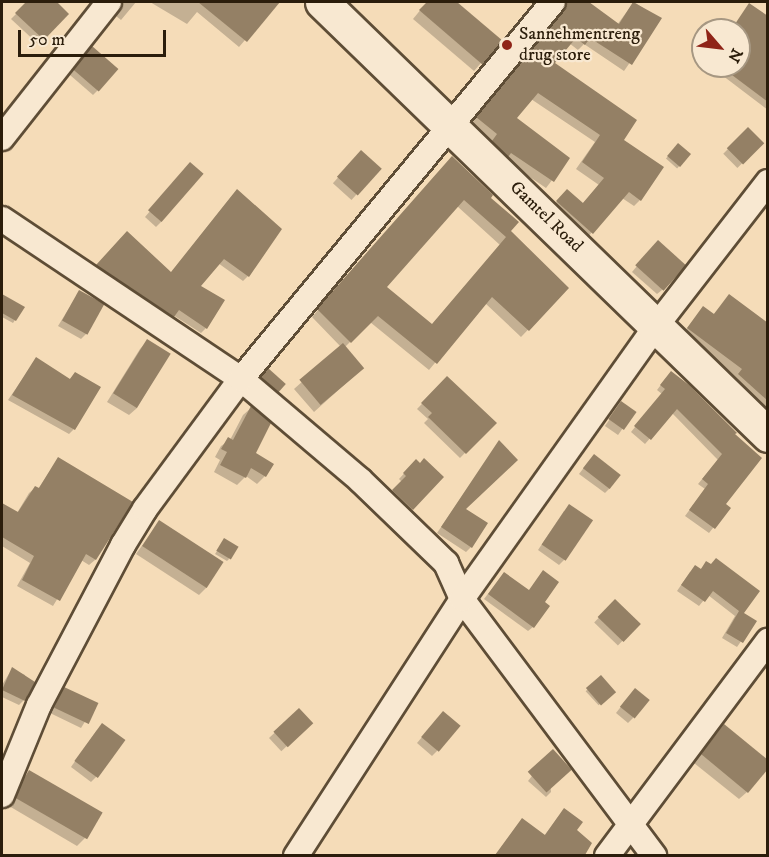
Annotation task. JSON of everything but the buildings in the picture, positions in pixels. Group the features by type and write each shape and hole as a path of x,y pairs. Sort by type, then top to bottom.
{"street":[{"path":"2,138 109,2"},
{"name":"Gamtel Road","path":"322,2 768,435"},
{"path":"2,795 39,705 123,545 145,509 242,379 553,2"},
{"path":"296,855 462,599 657,325 768,182"},
{"path":"2,219 242,379 360,480 446,563 462,599 654,855"},
{"path":"607,855 768,641"}],"place":[{"name":"Sannehmentreng drug store","path":"507,45"}]}
